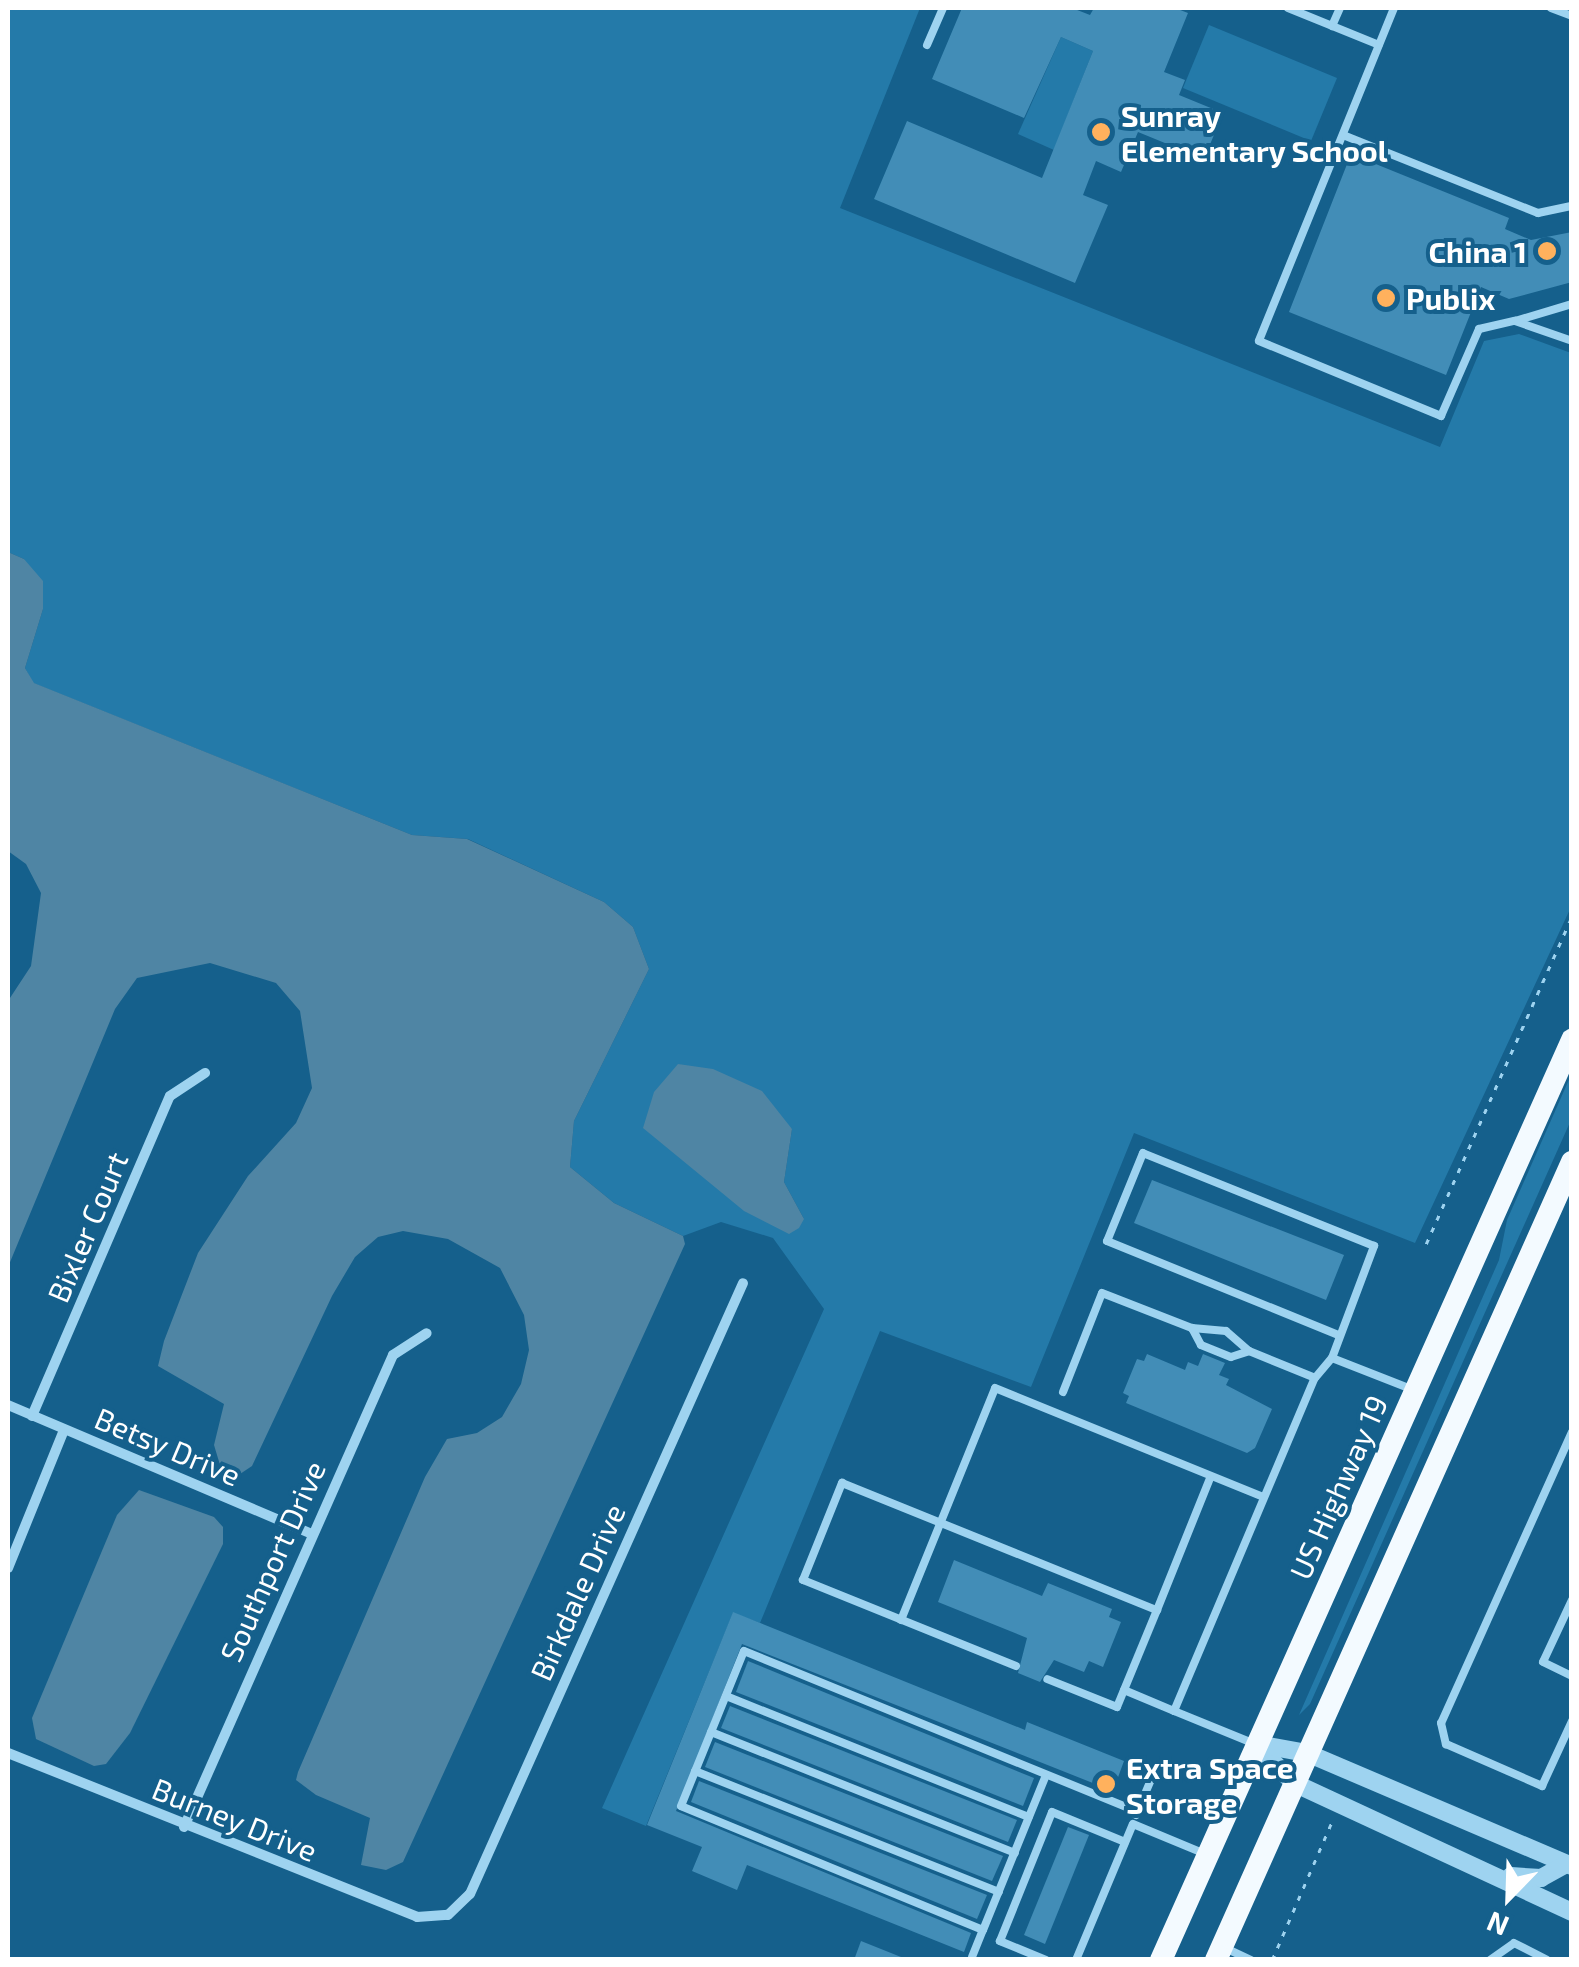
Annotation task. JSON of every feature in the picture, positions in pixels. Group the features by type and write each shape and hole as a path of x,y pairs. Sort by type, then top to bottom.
{"highway":[{"name":"US Highway 19","path":"1161,1960 1572,1040"},
{"path":"1219,1953 1572,1162"}],"street":[{"name":"Bixler Court","path":"32,1416 170,1096 204,1073"},
{"name":"Birkdale Drive","path":"448,1914 470,1894 743,1283"},
{"name":"Southport Drive","path":"184,1826 310,1533 393,1355 427,1333"},
{"name":"Betsy Drive","path":"8,1406 310,1533"},
{"path":"8,1568 64,1430"},
{"path":"1256,1744 1307,1753 1570,1862 1554,1875 1524,1879 1472,1865"},
{"path":"1256,1744 1294,1784 1572,1912"},
{"name":"Burney Drive","path":"8,1753 417,1917 448,1914"}],"lane":[{"path":"928,45 943,8"},
{"path":"1288,8 1379,45"},
{"path":"1332,26 1340,8"},
{"path":"1394,8 1259,342 1442,416 1479,329 1572,304"},
{"path":"1551,8 1572,16"},
{"path":"1342,135 1538,213 1572,206"},
{"path":"1516,321 1572,341"},
{"path":"1174,1711 1315,1378 1332,1358 1374,1246 1143,1152 1107,1241 1338,1335"},
{"path":"1063,1392 1102,1293 1192,1328 1226,1330 1249,1351 1315,1378"},
{"path":"1192,1328 1201,1345 1231,1357 1249,1351"},
{"path":"1332,1358 1414,1391"},
{"path":"901,1620 995,1388 1264,1497"},
{"path":"1572,1432 1440,1723 1446,1744 1542,1786 1572,1721"},
{"path":"1047,1679 1118,1707 1211,1476"},
{"path":"1016,1666 802,1580 842,1483 1156,1610"},
{"path":"1572,1600 1543,1662 1572,1676"},
{"path":"984,1930 680,1806 744,1652 1138,1812"},
{"path":"1124,1690 1256,1744"},
{"path":"726,1696 1029,1817"},
{"path":"711,1732 1014,1853"},
{"path":"695,1771 998,1892"},
{"path":"972,1956 1046,1775"},
{"path":"1076,1960 1150,1780"},
{"path":"1046,1960 1000,1941 1052,1812 1125,1842"},
{"path":"1133,1824 1207,1855"},
{"path":"1490,1960 1514,1943 1546,1960"},
{"path":"1219,1953 1250,1960"}],"path":[{"path":"1426,1244 1572,916"},
{"path":"1272,1960 1340,1804"}],"shaded area":[{"path":"8,8 920,8 840,208 1440,447 1484,341 1519,334 1571,353 1571,907 1415,1243 1134,1133 1031,1387 880,1331 760,1623 733,1613 646,1826 602,1808 824,1309 773,1238 721,1222 683,1236 614,1203 570,1167 574,1121 649,969 633,927 604,902 468,839 412,835 33,683 25,668 43,609 24,559 8,552","holes":["678,1064 792,1129 784,1182 804,1219"]},
{"path":"1209,25 1337,78 1311,141 1183,88"},
{"path":"1061,37 1093,51 1054,150 1018,134"},
{"path":"8,552 24,559 43,581 43,609 25,668 34,683 412,835 467,839 604,902 633,927 649,969 574,1121 570,1167 614,1203 683,1236 685,1244 403,1862 386,1870 361,1865 370,1818 316,1795 296,1780 425,1477 447,1439 477,1433 502,1417 521,1384 529,1350 524,1315 500,1268 448,1239 403,1231 378,1237 355,1257 332,1296 252,1466 240,1474 220,1465 214,1445 224,1404 158,1366 164,1341 198,1253 248,1176 296,1123 312,1088 300,1011 276,983 210,963 137,978 115,1009 8,1267 8,1001 31,966 41,893 26,864 8,851"},
{"path":"678,1064 713,1069 762,1091 792,1129 784,1182 804,1219 799,1228 789,1234 744,1211 643,1128 654,1092"},
{"path":"1571,1075 1571,1120 1310,1704 1299,1715 1499,1260 1507,1220"},
{"path":"139,1490 214,1517 223,1527 223,1544 130,1733 106,1764 94,1766 36,1739 32,1718 117,1515"}],"building":[{"path":"962,8 1072,8 1090,15 1094,8 1175,8 1188,13 1164,72 1185,80 1179,95 1223,113 1204,159 1138,132 1121,172 1096,161 1083,195 1108,205 1075,283 874,199 907,121 1042,178 1093,51 1061,37 1024,118 932,79"},
{"path":"1351,154 1509,218 1505,229 1531,240 1572,232 1572,282 1509,299 1481,287 1446,375 1289,312"},
{"path":"1152,1180 1344,1255 1326,1300 1134,1223"},
{"path":"1147,1354 1185,1370 1188,1362 1198,1366 1203,1354 1225,1363 1219,1375 1229,1379 1226,1385 1272,1409 1255,1448 1247,1453 1126,1403 1129,1396 1123,1393 1137,1359 1144,1361"},
{"path":"954,1560 1042,1596 1048,1583 1112,1609 1109,1617 1121,1622 1103,1667 1089,1661 1084,1672 1054,1660 1040,1682 1018,1673 1027,1638 938,1602"},
{"name":"Extra Space Storage","path":"733,1612 1025,1730 1027,1722 1124,1761 1113,1791 742,1644 676,1811 971,1933 964,1952 747,1865 737,1890 692,1871 702,1847 647,1825"},
{"path":"748,1661 1034,1778 1023,1806 736,1692"},
{"path":"730,1706 1017,1820 1008,1842 721,1728"},
{"path":"715,1742 1003,1856 992,1881 705,1767"},
{"path":"699,1781 987,1895 977,1919 691,1802"},
{"path":"1068,1827 1089,1835 1045,1944 1024,1935"},
{"path":"861,1941 906,1959 906,1960 854,1960"}],"place":[{"name":"Sunray Elementary School","path":"1101,132"},
{"name":"China 1","path":"1547,251"},
{"name":"Publix","path":"1386,298"},
{"name":"Extra Space Storage","path":"1106,1784"}]}
